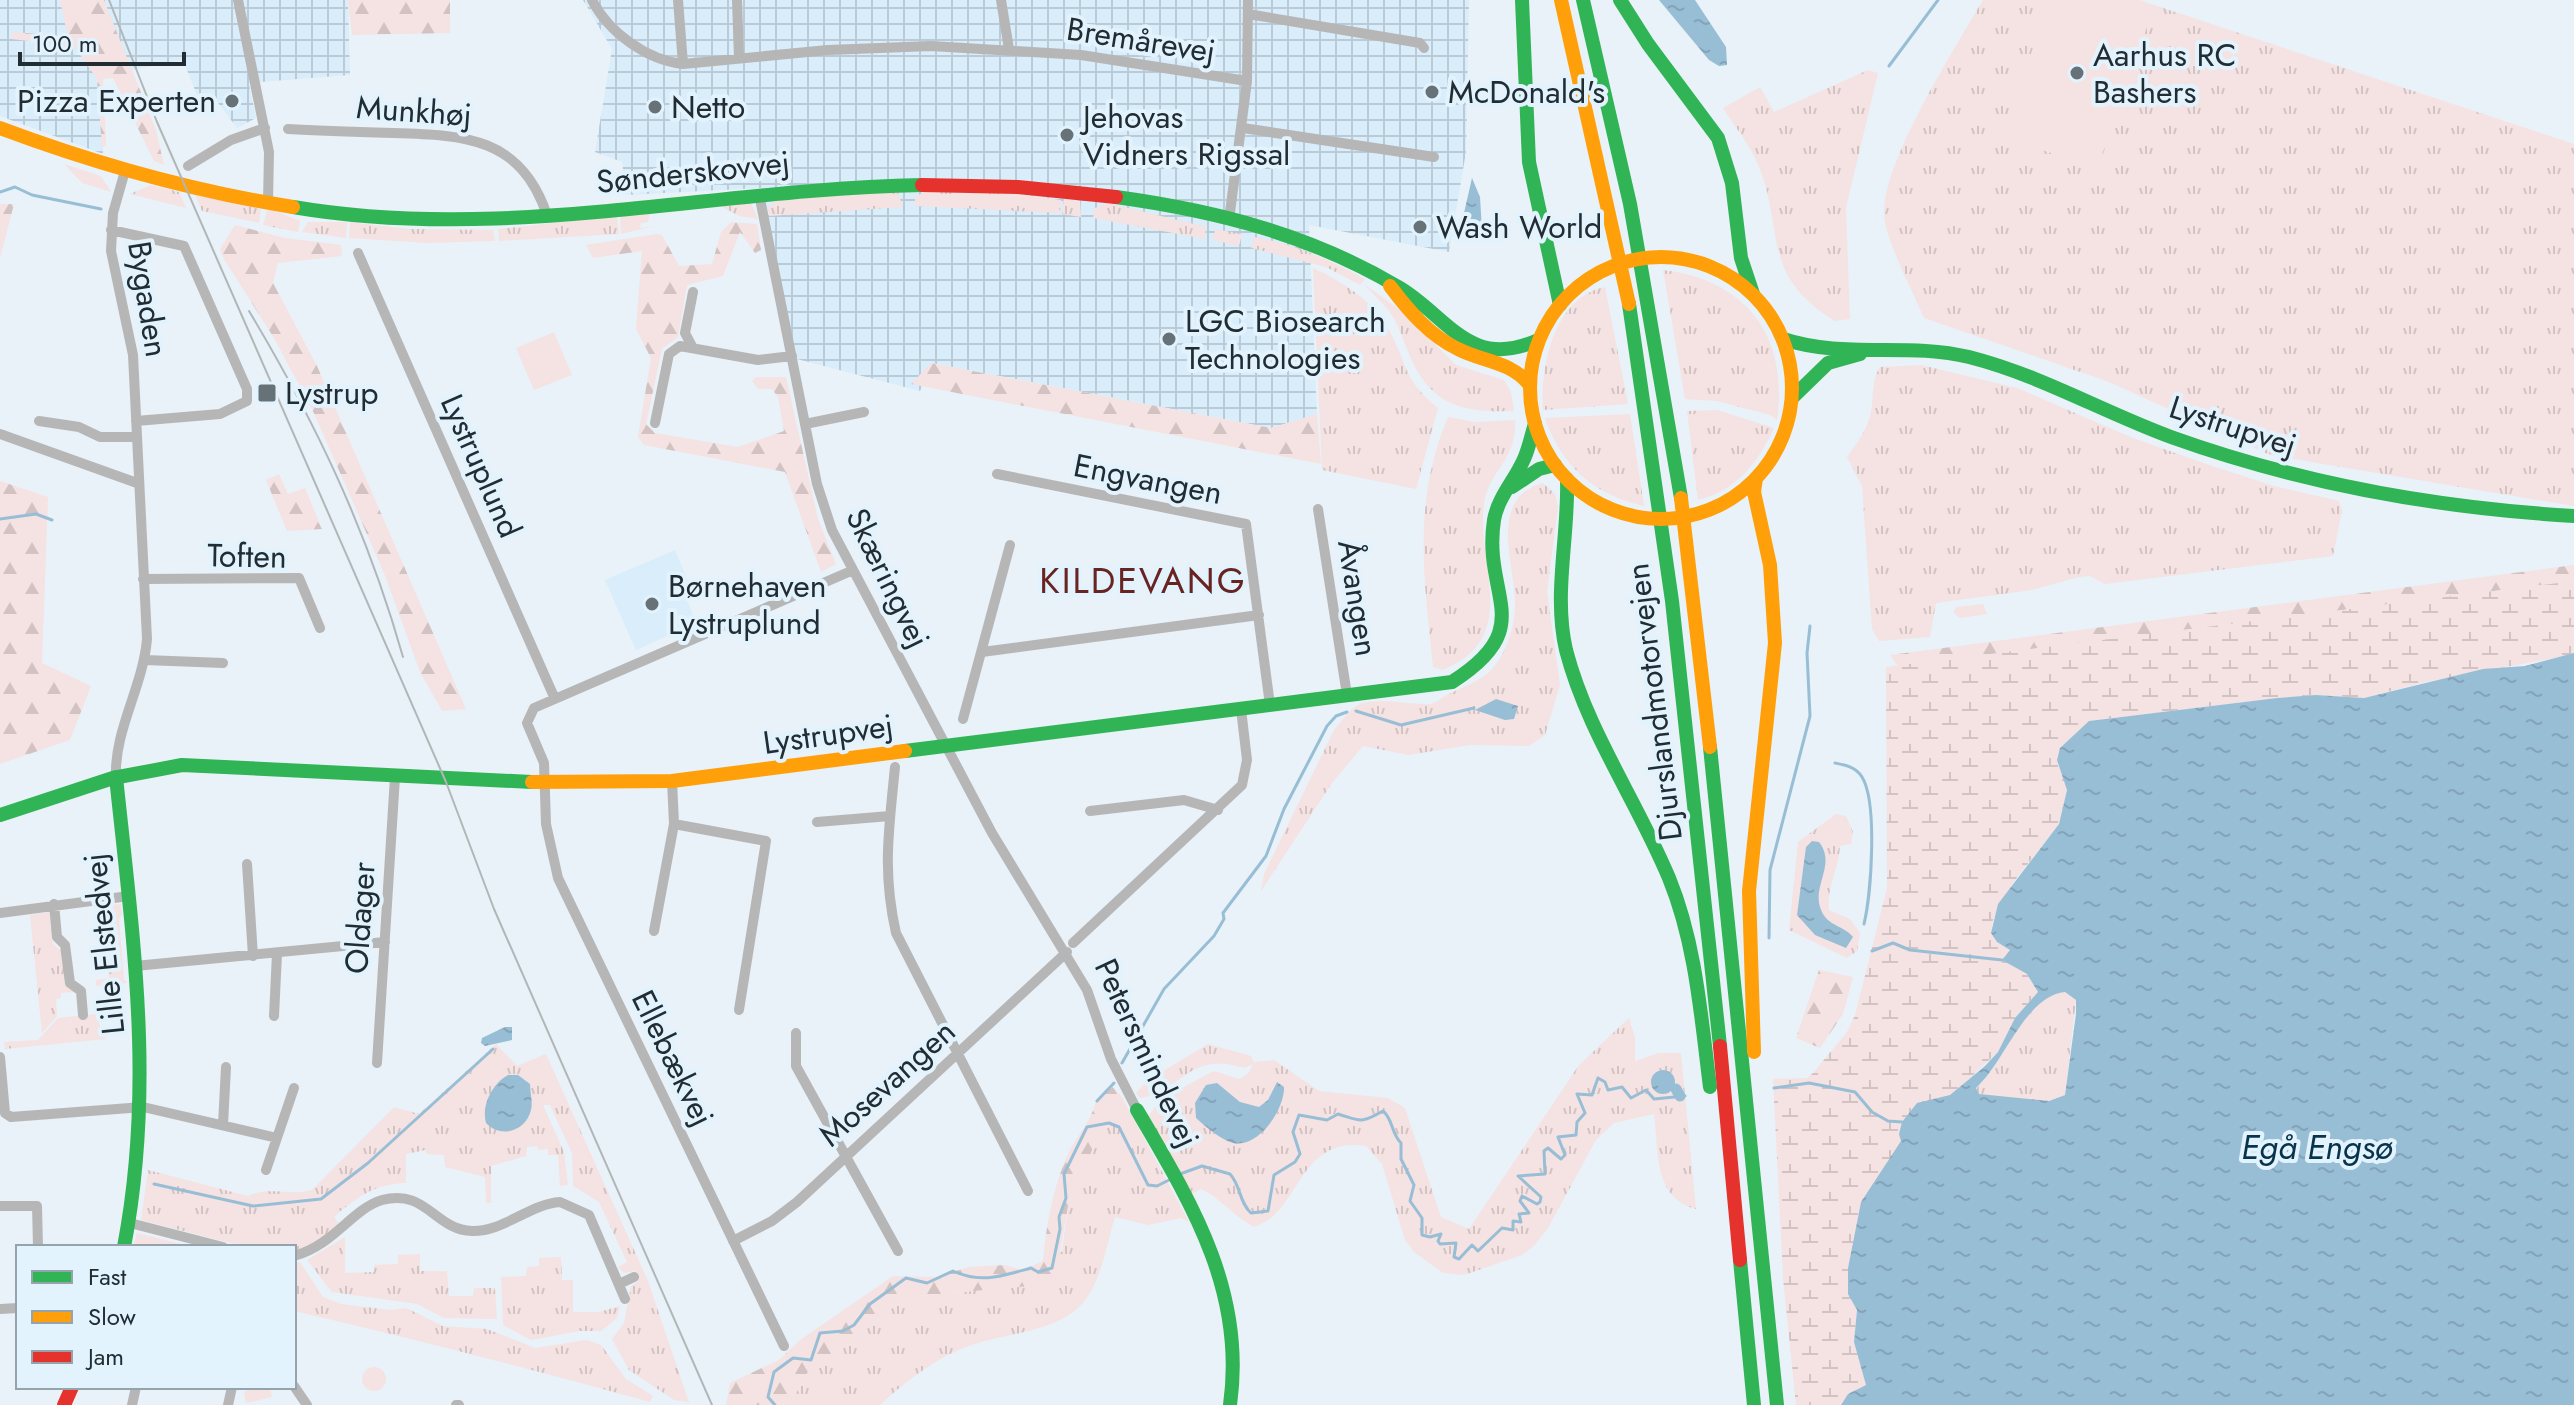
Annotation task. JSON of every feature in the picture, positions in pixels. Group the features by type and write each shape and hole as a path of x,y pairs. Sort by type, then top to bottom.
{"main road":[{"path":"1522,0 1525,129 1533,186 1559,285 1560,305"},
{"name":"Djurslandmotorvejen","path":"1561,0 1592,123 1631,316 1656,480 1692,783 1752,1405"},
{"name":"Djurslandmotorvejen","path":"1583,0 1633,219 1676,461 1698,627 1777,1405"},
{"path":"1620,0 1722,144 1737,198 1739,268 1783,339 1789,358 1792,398 1781,441 1756,478 1725,502 1695,514 1664,518 1618,512 1590,498 1567,479 1555,465 1535,424 1529,384 1538,340 1560,305 1581,284 1609,269 1638,260 1685,259 1721,272 1753,294"},
{"name":"Sønderskovvej","path":"0,128 125,171 268,202 420,221 547,215 908,183 1003,186 1103,196 1229,220 1319,245 1410,295 1442,325 1480,346 1514,350 1538,340"},
{"name":"Sønderskovvej","path":"1388,283 1404,304 1445,341 1470,355 1513,367 1529,384"},
{"name":"Lystrupvej","path":"1783,339 1812,348 1947,353 2007,367 2169,436 2323,483 2442,505 2574,516"},
{"name":"Lystrupvej","path":"1792,398 1828,363 1887,349"},
{"name":"Lystrupvej","path":"0,815 116,777 182,765 546,784 672,781 1452,682 1478,666 1490,652 1504,619 1493,522 1505,492 1524,459 1535,424"},
{"path":"1505,492 1539,469 1555,465"},
{"path":"1756,478 1754,492 1770,565 1775,643 1770,720 1752,845 1748,937 1765,1292"},
{"path":"1567,479 1569,519 1561,586 1565,644 1587,714 1671,882 1691,951 1752,1405"},
{"name":"Lille Elstedvej","path":"116,777 143,1050 143,1107 130,1223 124,1245"},
{"name":"Petersmindevej","path":"1137,1110 1184,1195 1229,1299 1238,1365 1230,1405"}],"street":[{"path":"238,0 269,152 268,202"},
{"path":"592,0 605,18 643,52 662,62 683,64 678,0"},
{"path":"737,0 739,58"},
{"path":"1001,0 1009,49"},
{"path":"1229,220 1243,128 1248,0"},
{"name":"Bremårevej","path":"1248,14 1420,43 1424,48"},
{"name":"Bremårevej","path":"683,64 918,46 1081,55 1247,81"},
{"path":"188,166 231,140 265,128"},
{"path":"1243,128 1434,157"},
{"name":"Munkhøj","path":"288,129 452,135 484,142 524,170 539,190 547,215"},
{"name":"Bygaden","path":"116,777 117,749 145,660 131,343 111,251 111,230 125,171"},
{"name":"Skæringvej","path":"759,194 817,484 832,530 946,747"},
{"path":"111,230 184,246 247,389 247,401 220,414 136,421"},
{"name":"Lystruplund","path":"358,253 555,699"},
{"path":"693,292 685,333 693,348"},
{"path":"655,423 669,354 680,346 758,360 792,356"},
{"path":"805,424 864,412"},
{"path":"39,421 79,427 100,437 136,437"},
{"path":"0,434 137,483"},
{"name":"Engvangen","path":"997,474 1246,524 1270,705"},
{"name":"Åvangen","path":"1318,509 1347,695"},
{"path":"963,719 1010,545"},
{"path":"546,784 544,763 527,723 534,708 851,571"},
{"name":"Toften","path":"143,579 299,578 320,628"},
{"path":"982,652 1259,615"},
{"path":"145,660 223,663"},
{"name":"Mosevangen","path":"733,1241 772,1221 956,1057 1242,785 1247,771 1241,709"},
{"name":"Petersmindevej","path":"946,747 992,833 1070,948 1111,1059 1137,1110"},
{"path":"895,767 885,860 888,898 896,933 956,1057 1028,1191"},
{"name":"Oldager","path":"377,1063 395,777"},
{"path":"654,931 674,824 672,781"},
{"name":"Ellebækvej","path":"546,784 546,824 558,878 784,1346"},
{"path":"1090,811 1184,800 1198,801 1218,810"},
{"path":"817,822 890,816"},
{"path":"674,824 766,841 739,1010"},
{"path":"247,864 253,956"},
{"path":"0,913 129,896"},
{"path":"54,904 57,937 65,945 70,983 81,991 83,1015"},
{"path":"135,966 385,942"},
{"path":"274,1016 277,954"},
{"path":"796,1033 796,1066 898,1251"},
{"path":"0,1057 5,1113 11,1117 143,1107 277,1138"},
{"path":"223,1125 226,1067"},
{"path":"266,1170 294,1088"},
{"path":"296,1255 315,1250 364,1210 386,1199 414,1200 444,1222 469,1231 492,1227 560,1202 589,1215 625,1299"},
{"path":"0,1206 37,1206 38,1245"},
{"path":"130,1223 215,1245"},
{"path":"619,1284 634,1277"}],"shaded area":[{"path":"0,0 348,0 350,75 249,83 256,118 237,128 215,99 201,105 183,60 101,76 103,154 0,116"},
{"path":"583,0 1469,0 1466,152 1449,252 1309,225 1317,414 1271,428 932,363 920,391 793,358 761,188 626,195 622,162 595,152 612,49"},
{"name":"Børnehaven Lystruplund","path":"675,550 688,581 681,585 696,623 636,650 605,580"}],"green space":[{"path":"60,0 104,0 156,130 164,165 154,161 113,78 103,79 106,145 102,148 97,79 74,46 11,39 13,32 64,36 67,33"},
{"path":"348,0 450,0 450,33 352,35"},
{"path":"1983,0 2139,0 2574,144 2574,506 2270,455 2109,382 1924,318 1889,238 1884,215 1887,193 1907,136"},
{"name":"Aarhus RC Bashers","path":"2050,0 2125,0 2153,10 2097,169 2002,136"},
{"path":"1868,70 1878,73 1846,208 1850,319 1835,321 1811,304 1795,287 1785,269 1759,167 1723,108 1760,87 1774,112"},
{"path":"64,164 101,176 111,192 82,183"},
{"path":"151,185 179,192 186,208 130,194"},
{"path":"897,190 903,207 769,216 768,208 776,199"},
{"path":"927,190 995,191 1061,200 1060,213 915,206 915,197"},
{"path":"195,195 261,209 259,223 202,211"},
{"path":"1064,197 1080,201 1081,217 1062,214"},
{"path":"751,203 758,219 739,216 719,205"},
{"path":"1108,203 1206,227 1205,239 1093,218 1095,208"},
{"path":"0,204 14,204 0,258"},
{"path":"268,208 300,221 298,232 263,225"},
{"path":"650,213 648,222 641,223 640,228 654,226 621,234 620,215"},
{"path":"617,216 619,234 499,241 498,229"},
{"path":"308,222 347,222 346,238 302,232"},
{"path":"350,222 409,229 493,230 495,241 427,243 349,238"},
{"path":"731,222 757,224 761,250 755,253 740,232 723,276 687,285 678,337 662,349 646,424 655,433 738,447 784,431 778,397 772,389 758,389 752,381 756,377 786,377 818,519 836,564 821,572 785,472 644,445 638,437 651,358 636,329 642,251 593,258 586,245 656,234 662,235 679,266 712,264 721,232"},
{"path":"235,225 285,238 341,245 342,256 278,263 273,283 317,366 466,709 442,711 420,672 384,573 312,409 274,338 224,259 220,249"},
{"path":"1215,229 1242,234 1239,246 1213,240"},
{"path":"1254,237 1311,253 1365,279 1360,285 1326,267 1251,248"},
{"path":"1313,268 1344,285 1379,315 1393,337 1411,379 1438,408 1416,489 1322,470"},
{"path":"1663,270 1693,276 1718,286 1739,300 1756,318 1768,339 1776,363 1779,390 1777,420 1770,415 1717,401 1685,399"},
{"path":"1364,284 1400,310 1456,365 1504,380 1511,392 1514,411 1463,407 1437,394 1417,370 1390,312"},
{"path":"1605,287 1628,404 1543,410 1544,374 1562,319 1573,304 1588,293"},
{"path":"554,332 572,375 534,390 516,348"},
{"path":"931,363 1271,428 1317,414 1321,464 911,384"},
{"path":"1921,365 2017,388 2133,438 2209,465 2274,486 2339,501 2342,510 2333,556 2105,584 2090,576 2079,577 2032,590 1936,603 1930,637 1879,641 1872,629 1862,486 1847,457 1867,424 1875,377 1880,367"},
{"path":"1717,410 1774,428 1761,453 1745,473 1724,489 1698,500 1687,411"},
{"path":"1630,414 1644,506 1610,494 1582,476 1560,450 1545,418"},
{"path":"1448,417 1475,422 1515,420 1515,433 1484,504 1489,620 1482,639 1467,656 1443,670 1433,667 1426,603 1424,541 1429,480"},
{"path":"279,474 288,494 305,488 322,529 287,531 266,480"},
{"path":"0,481 48,497 42,663 91,686 70,740 0,764"},
{"path":"1543,483 1555,494 1558,507 1547,592 1560,685 1545,735 1529,746 1471,745 1408,755 1363,746 1332,783 1261,891 1264,874 1334,730 1349,712 1368,702 1434,703 1482,678 1500,659 1511,634 1515,608 1509,555 1509,519 1514,504 1525,491"},
{"path":"2574,565 2574,581 1898,666 1890,655"},
{"path":"2574,581 2574,653 2565,656 2426,682 2364,698 2316,695 2277,698 2089,721 2060,748 2057,760 2067,789 2059,824 2012,884 1993,920 1991,933 1997,942 2010,950 2003,960 2027,974 2038,992 2015,1018 1998,1052 1902,1140 1861,1202 1848,1268 1848,1293 1857,1310 1854,1342 1867,1385 1848,1394 1841,1405 1796,1405 1783,1278 1773,1079 1807,1078 1847,1032 1855,1015 1887,888 1886,667"},
{"path":"1983,604 1987,614 1960,618 1953,612 1956,607"},
{"path":"1836,814 1846,816 1853,832 1851,844 1840,846 1829,902 1829,910 1850,919 1860,933 1857,951 1847,958 1789,930 1798,842"},
{"path":"121,904 119,919 124,980 128,983 96,986 96,980 109,978 102,906"},
{"path":"50,912 53,944 62,952 74,992 61,993 61,998 56,999 57,1016 42,1033 30,915"},
{"path":"1819,970 1853,977 1843,1014 1820,1048 1796,1038"},
{"path":"2065,992 2076,1000 2065,1095 2048,1101 1979,1095 1976,1089 2027,1017 2051,996"},
{"path":"95,1014 106,1039 5,1049 4,1042 38,1040 58,1018"},
{"path":"1629,1018 1635,1038 1635,1061 1659,1053 1681,1053 1696,1209 1672,1195 1665,1184 1658,1157 1654,1114 1614,1123 1596,1140 1548,1228 1534,1246 1522,1255 1464,1275 1443,1273 1414,1252 1405,1240 1382,1164 1366,1146 1343,1146 1326,1152 1313,1164 1282,1207 1254,1227 1201,1189 1188,1196 1148,1116 1163,1098 1214,1071 1239,1079 1248,1074 1253,1064 1244,1068 1210,1064 1198,1067 1155,1094 1140,1098 1136,1093 1148,1080 1208,1044 1251,1056 1254,1062 1274,1060 1319,1091 1388,1098 1405,1108 1441,1217 1469,1229 1579,1065"},
{"path":"496,1044 517,1066 546,1054 648,1281 689,1402 674,1400 629,1370 612,1339 624,1323 631,1286 639,1281 634,1271 624,1273 618,1267 627,1262 599,1202 573,1186 572,1153 550,1105 543,1105 564,1152 568,1185 560,1186 558,1155 548,1155 548,1149 538,1150 537,1146 527,1147 526,1156 491,1166 491,1203 486,1203 485,1177 445,1167 444,1155 426,1154 426,1150 406,1154 406,1183 384,1186 358,1198 334,1217 340,1225 314,1245 296,1250 296,1245 238,1245 141,1220 148,1170 248,1196 263,1192 312,1190 394,1107 419,1114"},
{"path":"1113,1087 1122,1097 1101,1129 1068,1206 1055,1279 1029,1286 906,1297 837,1353 814,1361 789,1405 726,1405 730,1383 779,1360 800,1340 893,1276 936,1277 969,1267 1005,1265 1022,1270 1043,1261 1051,1207 1067,1156 1088,1121 1096,1100"},
{"path":"1122,1097 1189,1222 1181,1218 1148,1225 1115,1217 1096,1281 1075,1311 1045,1326 976,1343 950,1354 918,1374 880,1405 789,1405 814,1361 837,1353 906,1297 1029,1286 1062,1251 1068,1206 1101,1129"},
{"path":"137,1233 185,1245 134,1245"},
{"path":"345,1237 345,1273 374,1272 374,1265 398,1264 398,1255 420,1254 420,1271 447,1271 449,1296 473,1296 474,1288 495,1288 497,1319 444,1318 417,1304 332,1292 307,1260"},
{"path":"561,1257 562,1280 573,1280 573,1312 599,1312 620,1306 617,1318 601,1331 580,1331 531,1340 503,1325 501,1277 526,1276 527,1267 539,1266 539,1258"},
{"path":"300,1262 323,1297 341,1304 391,1310 406,1308 443,1326 487,1329 535,1348 587,1340 601,1345 626,1379 653,1396 650,1402 296,1311 296,1263"},
{"path":"374,1367 383,1370 386,1379 383,1388 374,1391 365,1388 362,1379 365,1370"},
{"path":"270,1389 272,1397 246,1403 244,1392"}],"water":[{"path":"1659,0 1695,0 1726,47 1727,65 1719,66 1709,60"},
{"path":"1472,178 1480,197 1482,230 1474,239 1461,226"},
{"name":"Egå Engsø","path":"2574,653 2574,1405 1841,1405 1848,1394 1866,1385 1854,1342 1857,1310 1848,1294 1848,1268 1861,1202 1901,1141 1902,1122 1917,1103 1950,1095 1985,1066 1998,1052 2015,1018 2038,992 2027,974 2002,960 2010,950 1997,942 1991,933 1998,904 2059,824 2067,790 2057,760 2060,748 2089,721 2277,698 2316,695 2364,698 2483,669 2525,666","holes":["2065,992 2076,1000 2065,1095 2049,1101 1979,1094 1976,1088 2038,1005 2051,996"]},
{"path":"1496,699 1518,706 1514,719 1505,720 1475,710"},
{"path":"1812,841 1819,842 1826,860 1819,904 1826,918 1853,937 1846,948 1815,935 1797,915 1806,847"},
{"path":"505,1027 512,1027 512,1040 485,1046 481,1043 482,1038"},
{"path":"1663,1070 1674,1077 1675,1082 1668,1093 1663,1094 1652,1087 1651,1082 1658,1071"},
{"path":"508,1075 518,1075 530,1084 532,1104 528,1117 519,1128 499,1131 486,1123 485,1109 498,1083"},
{"path":"1277,1082 1284,1087 1280,1105 1269,1125 1252,1140 1233,1143 1196,1118 1195,1103 1206,1085 1217,1083 1240,1102 1259,1107 1268,1100"}],"waterway":[{"path":"1889,66 1938,0"},
{"path":"0,192 15,187 32,195 101,209"},
{"path":"0,519 36,514 52,520"},
{"path":"1769,938 1770,870 1810,716 1807,653 1810,626"},
{"path":"1356,711 1401,725 1474,708"},
{"path":"1122,1063 1164,989 1214,936 1224,919 1223,913 1266,856 1284,809 1327,726 1336,716 1347,712"},
{"path":"1835,763 1857,771 1867,790 1872,849 1864,924"},
{"path":"1872,951 1893,943 1910,950 2002,960"},
{"path":"154,1184 253,1206 321,1199 368,1163 493,1049"},
{"path":"1180,1174 1202,1166 1230,1174 1251,1213 1268,1211 1274,1175 1295,1162 1300,1154 1293,1132 1299,1115 1327,1120 1338,1114 1360,1120 1383,1111 1401,1143 1401,1159 1414,1185 1410,1201 1422,1218 1422,1235 1430,1237 1441,1234 1440,1244 1456,1243 1454,1257 1459,1259 1472,1245 1478,1251 1502,1228 1513,1230 1513,1221 1521,1222 1519,1214 1529,1213 1520,1201 1522,1196 1537,1204 1540,1202 1541,1197 1518,1176 1545,1174 1544,1151 1548,1148 1561,1159 1565,1155 1558,1137 1576,1135 1577,1122 1585,1113 1577,1094 1592,1095 1598,1078 1605,1082 1608,1090 1622,1087 1631,1098 1646,1090 1654,1099 1685,1096"},
{"path":"1097,1101 1114,1083"},
{"path":"1774,1088 1809,1083 1855,1092 1872,1112 1888,1121 1902,1122"},
{"path":"1676,1089 1680,1096"},
{"path":"775,1405 768,1397 774,1372 793,1358 811,1360 820,1333 843,1331 854,1325 870,1304 906,1278 927,1283 953,1271 982,1278 1031,1268 1038,1272 1052,1268 1060,1229 1059,1217 1066,1198 1064,1174 1087,1127 1109,1123 1119,1127 1148,1185 1157,1186 1169,1180"}],"tram line":[{"path":"109,0 157,122 446,782 494,909 712,1405"},
{"path":"249,311 296,394 338,478 373,565 403,657"}],"traffic: fast":[{"path":"1522,0 1529,162 1560,305"},
{"path":"1583,0 1630,204 1681,498"},
{"path":"1620,0 1648,44 1718,138 1732,183 1741,258 1753,294"},
{"path":"293,207 372,217 529,217 765,195 922,185"},
{"path":"1116,197 1227,218 1332,253 1400,288 1477,345 1494,349 1515,348 1538,340"},
{"path":"1629,304 1672,601 1720,1046"},
{"path":"1783,339 1829,348 1922,351 1969,357 2021,374 2171,437 2270,468 2420,500 2574,516"},
{"path":"1792,398 1828,363 1860,354"},
{"path":"905,751 1452,682 1479,662 1494,644 1501,626 1502,609 1492,547 1494,520 1499,504 1524,459 1535,424"},
{"path":"1512,487 1539,469 1555,465"},
{"path":"1567,479 1561,586 1566,650 1586,709 1656,849 1678,903 1696,981 1710,1087"},
{"path":"1710,747 1777,1405"},
{"path":"0,815 113,778 182,765 532,782"},
{"path":"116,777 134,954 140,1070 133,1187 124,1245"},
{"path":"1137,1110 1195,1215 1222,1287 1230,1324 1233,1364 1230,1405"},
{"path":"1740,1260 1754,1405"}],"traffic: slow":[{"path":"1561,0 1629,304"},
{"path":"0,128 145,175 293,207"},
{"path":"1661,257 1711,267 1734,279 1762,305 1782,338 1792,388 1782,438 1770,461 1744,489 1711,509 1661,519 1611,509 1588,497 1560,471 1540,438 1530,388 1540,338 1552,315 1578,287 1611,267 1661,257"},
{"path":"1390,286 1412,313 1438,337 1467,353 1513,371 1529,384"},
{"path":"1754,1052 1749,891 1775,643 1770,565 1754,492 1756,478"},
{"path":"1681,498 1710,747"},
{"path":"532,782 672,781 905,751"}],"traffic: jam":[{"path":"922,185 1018,187 1116,197"},
{"path":"1720,1046 1740,1260"},
{"path":"64,1405 71,1389"}],"place":[{"name":"Aarhus RC Bashers","path":"2077,73"},
{"name":"McDonald's","path":"1432,92"},
{"name":"Pizza Experten","path":"232,101"},
{"name":"Netto","path":"655,107"},
{"name":"Jehovas Vidners Rigssal","path":"1067,135"},
{"name":"Wash World","path":"1420,227"},
{"name":"LGC Biosearch Technologies","path":"1169,339"},
{"name":"Lystrup","path":"267,393"},
{"name":"Børnehaven Lystruplund","path":"652,604"}],"district":[{"name":"KILDEVANG","path":"1143,580"}]}
